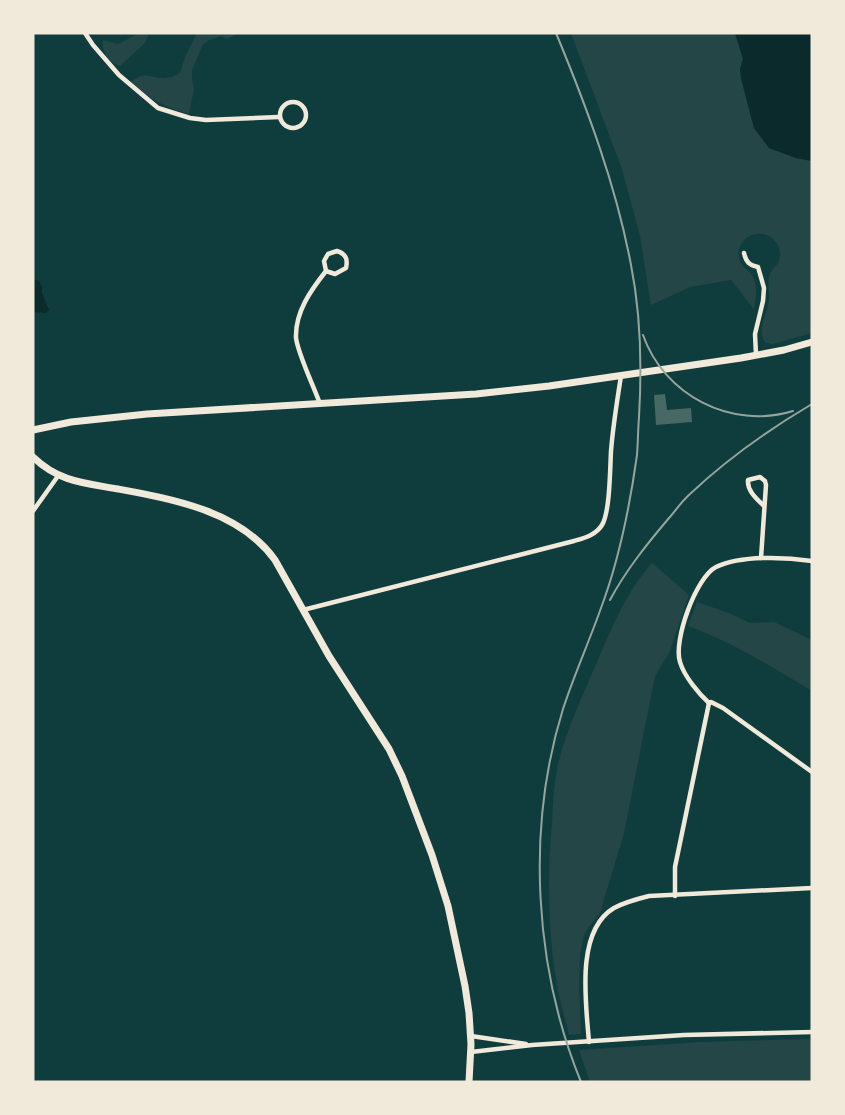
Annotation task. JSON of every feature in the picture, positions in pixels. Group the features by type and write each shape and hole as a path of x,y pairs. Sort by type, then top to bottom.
{"main road":[{"path":"33,430 71,422 147,414 476,394 549,386 756,355 812,342"},
{"path":"33,457 58,476 148,494 183,503 218,516 259,541 270,553 329,656 382,737 402,776 432,855 448,906 465,986 471,1036 469,1082"}],"street":[{"path":"86,33 93,45 119,75 158,108 190,118 206,120 279,117"},
{"path":"288,102 297,102 306,112 302,125 295,129 286,128 279,117 281,108 288,102"},
{"path":"320,404 296,337 306,298 326,271 324,261 328,254 337,251 345,255 347,264 342,272 335,274 326,271"},
{"path":"744,253 749,263 758,267 765,266"},
{"path":"756,355 755,334 764,288 758,267"},
{"path":"303,610 591,535 602,526 607,510 613,435 621,376"},
{"path":"33,511 58,476"},
{"path":"760,558 766,489 765,481 760,477 748,480 750,492 764,507"},
{"path":"812,561 760,558 727,563 710,570 687,611 678,650 680,662 697,692 709,703 723,708 812,772"},
{"path":"675,896 675,867 709,703"},
{"path":"589,1042 586,1009 588,951 591,935 597,925 614,908 631,900 649,896 812,888"},
{"path":"471,1052 532,1045 684,1035 812,1032"},
{"path":"471,1036 532,1045"}],"shaded area":[{"path":"135,33 149,33 145,43 120,66 112,62 105,52 103,40 118,44 136,35"},
{"path":"197,33 239,33 227,39 221,36 207,41 202,46 192,70 194,89 189,114 159,102 131,82 141,76 168,78 180,73"},
{"path":"571,33 735,33 743,59 740,69 741,78 754,128 769,148 812,161 812,333 773,344 766,343 763,338 762,328 769,300 769,277 780,257 778,245 767,235 747,237 739,250 739,260 755,281 754,309 731,280 690,287 651,305 640,236 622,169"},
{"path":"735,33 812,33 812,161 769,148 754,128 741,78 740,69 743,59"},
{"path":"33,279 39,281 42,287 49,310 46,313 33,312"},
{"path":"652,563 689,595 670,651 655,676 624,833 600,913 584,935 580,954 579,984 581,1034 569,1035 559,997 549,907 550,844 557,771 571,725 608,636 628,597"},
{"path":"697,602 750,623 774,622 812,640 812,691 736,647 688,626"},
{"path":"812,1039 812,1082 590,1082 579,1050 701,1042"}],"building":[{"path":"665,394 667,410 691,408 692,422 656,425 654,395"}],"railway":[{"path":"556,33 609,176 625,235 639,322 640,360 637,455 631,493 613,571 563,709 551,754 540,849 540,897 553,992 565,1038 581,1082"},
{"path":"643,335 653,356 667,375 683,390 703,403 746,416 770,416 793,411"},
{"path":"610,600 637,558 687,497 748,446 812,404"}]}
